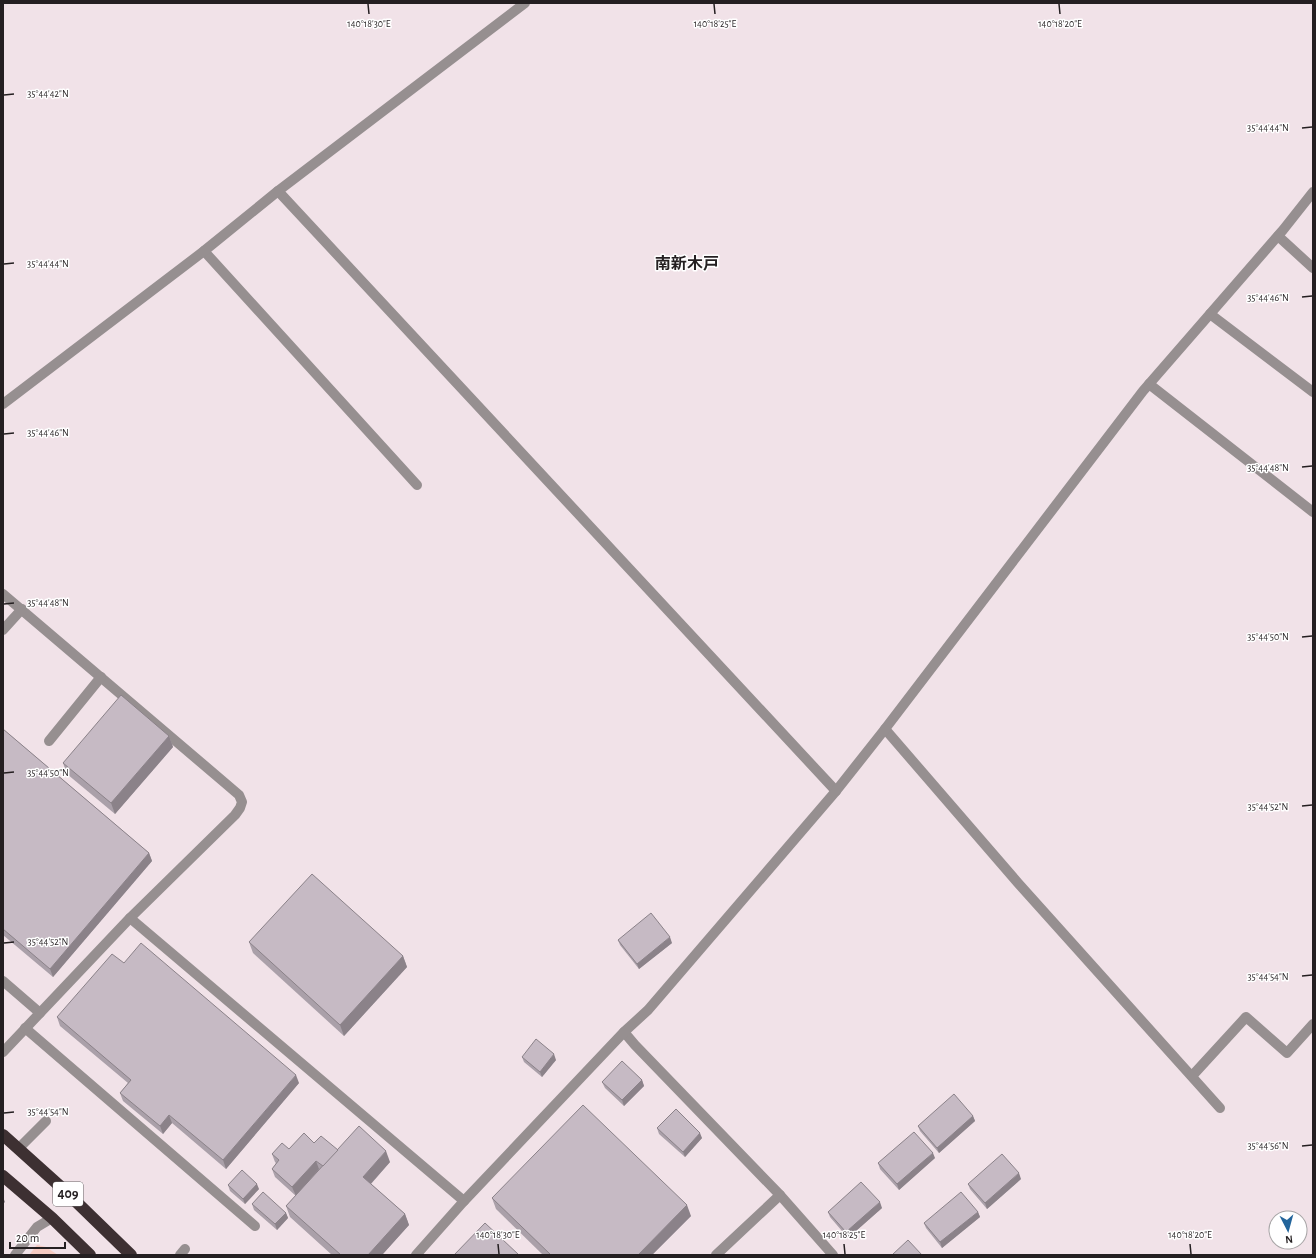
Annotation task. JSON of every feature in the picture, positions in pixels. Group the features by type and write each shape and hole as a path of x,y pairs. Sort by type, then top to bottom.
{"highway":[{"name":"409","path":"3,1136 114,1236 131,1255"},
{"name":"409","path":"3,1176 52,1218 90,1255"}],"street":[{"path":"3,404 204,251 278,191 525,3"},
{"path":"278,191 836,791"},
{"path":"416,1255 464,1201 624,1032 648,1010 836,791 1149,384 1278,236 1313,192"},
{"path":"1278,236 1313,268"},
{"path":"204,251 417,485"},
{"path":"1210,314 1313,392"},
{"path":"1149,384 1313,512"},
{"path":"3,594 239,795 242,802 235,815 130,918 3,1052"},
{"path":"3,630 22,609"},
{"path":"49,741 101,677"},
{"path":"885,729 1018,883 1220,1108"},
{"path":"130,918 464,1201"},
{"path":"3,981 40,1013"},
{"path":"1192,1076 1246,1017 1287,1053 1313,1024"},
{"path":"25,1028 255,1226"},
{"path":"624,1032 780,1195 833,1255"},
{"path":"18,1149 46,1121"},
{"path":"716,1255 780,1195"},
{"path":"15,1255 37,1227 52,1218"}],"shaded area":[{"path":"37,1245 46,1247 58,1255 29,1255"}],"building":[{"path":"121,695 169,736 111,803 63,763"},
{"path":"3,729 149,853 50,969 3,929"},
{"path":"312,874 403,956 340,1025 249,942"},
{"path":"651,913 670,937 637,964 618,940"},
{"path":"141,943 296,1075 223,1160 169,1115 160,1126 120,1093 131,1080 57,1017 112,954 124,963"},
{"path":"536,1039 554,1054 540,1072 522,1057"},
{"path":"622,1061 642,1080 622,1100 602,1082"},
{"path":"954,1094 973,1116 937,1148 918,1126"},
{"path":"583,1105 687,1205 638,1255 551,1255 492,1198"},
{"path":"676,1109 700,1133 683,1152 657,1128"},
{"path":"359,1126 386,1151 363,1177 405,1214 368,1255 341,1255 286,1206"},
{"path":"914,1132 933,1153 897,1184 878,1163"},
{"path":"304,1133 314,1143 321,1136 338,1150 323,1166 316,1161 292,1187 272,1169 279,1160 272,1154 282,1143 289,1149"},
{"path":"1002,1154 1019,1173 985,1203 968,1184"},
{"path":"242,1170 257,1184 243,1199 228,1185"},
{"path":"861,1182 880,1202 846,1232 828,1212"},
{"path":"263,1192 286,1213 275,1224 252,1204"},
{"path":"961,1192 978,1212 940,1242 924,1223"},
{"path":"485,1223 519,1255 454,1255"},
{"path":"908,1240 922,1255 892,1255"}],"district":[{"name":"南新木戸","path":"687,264"}]}
